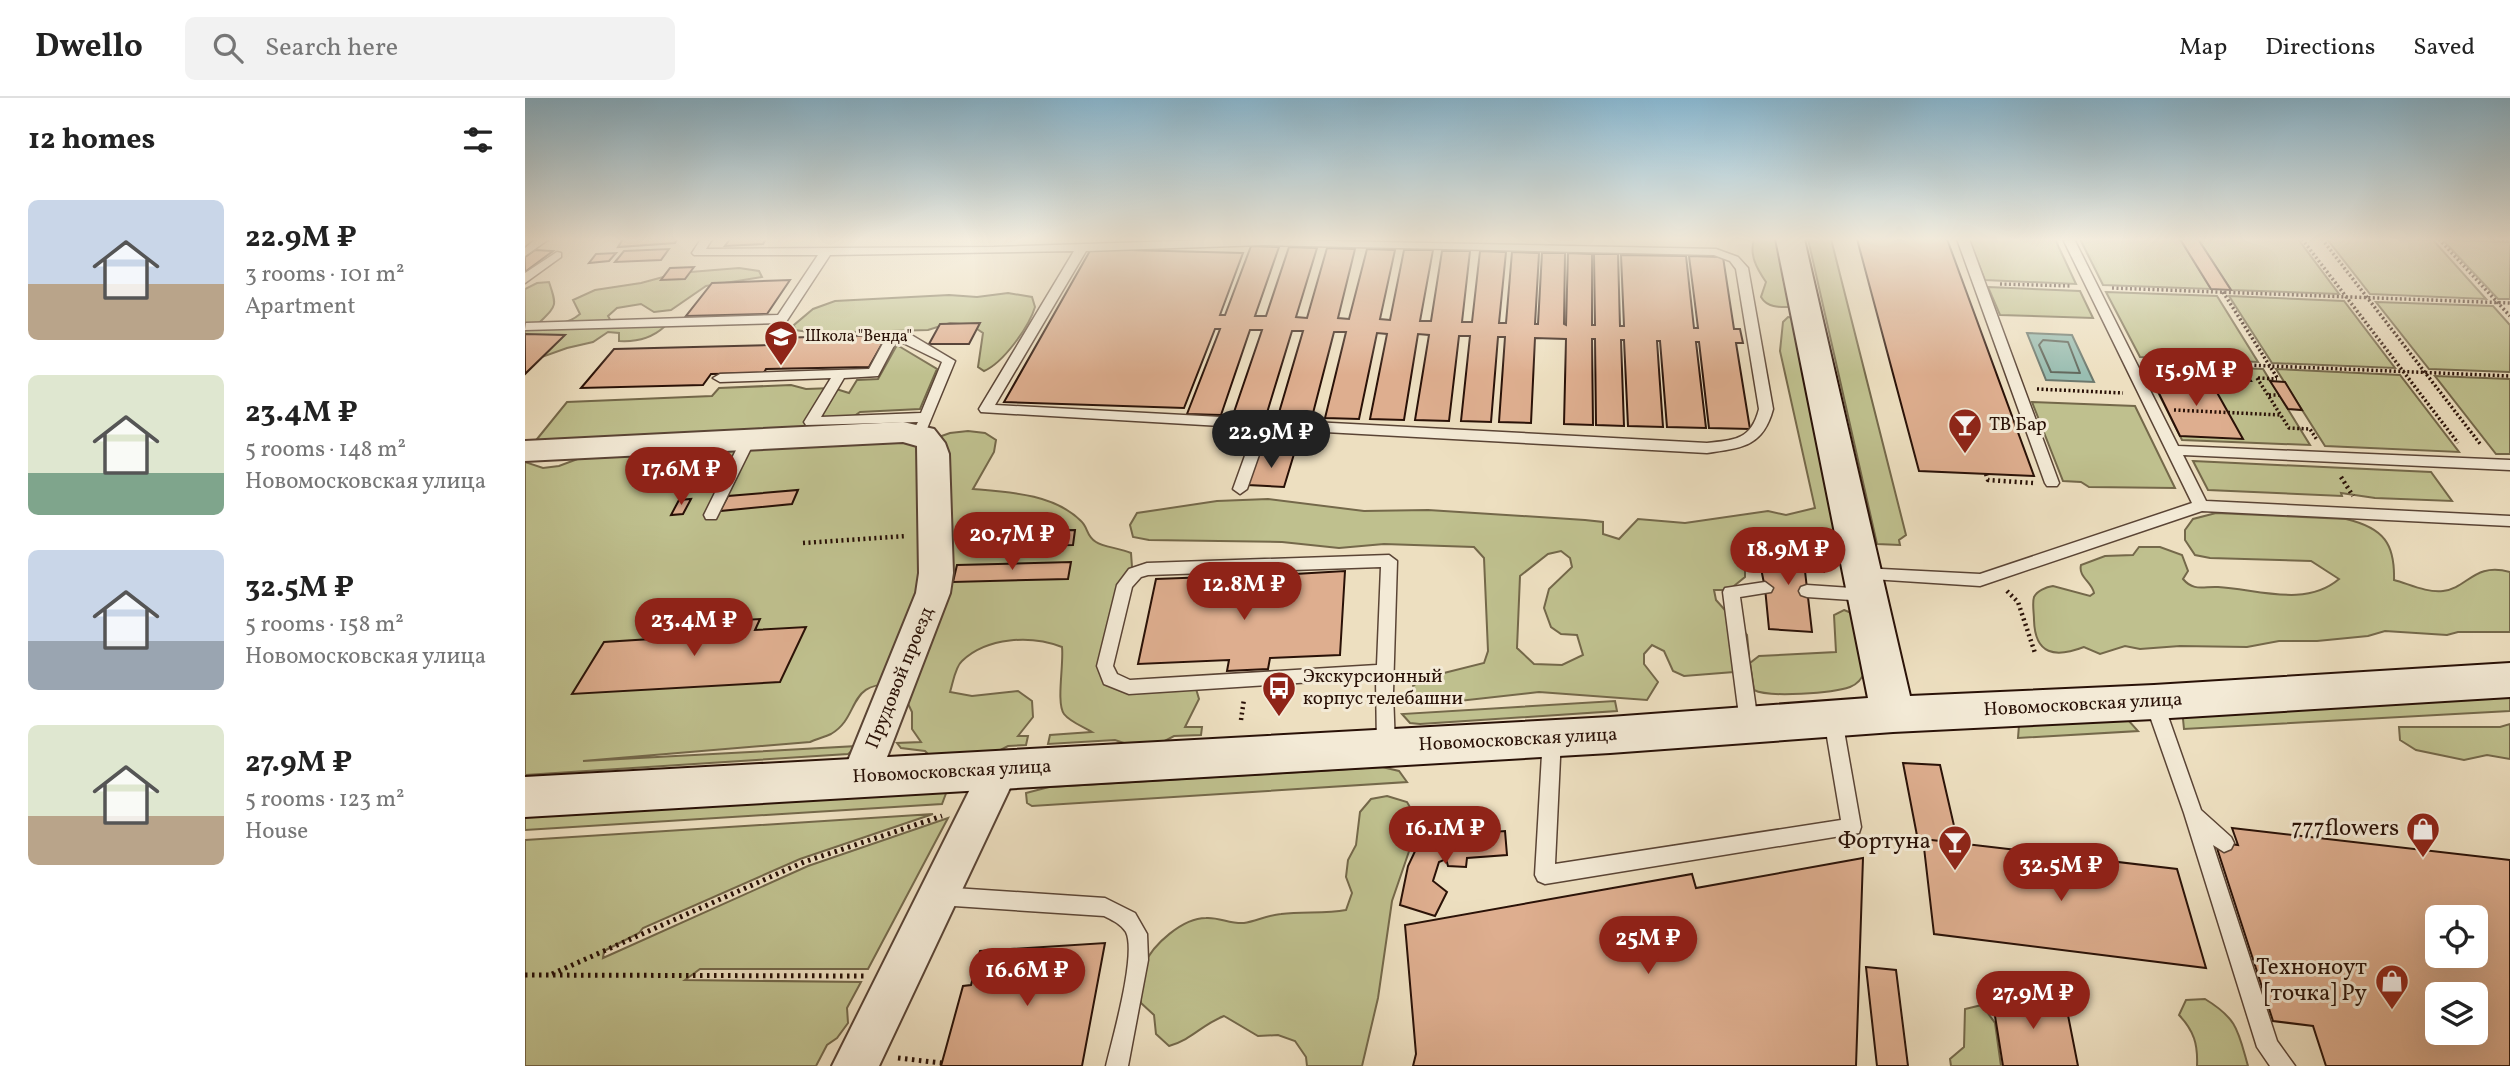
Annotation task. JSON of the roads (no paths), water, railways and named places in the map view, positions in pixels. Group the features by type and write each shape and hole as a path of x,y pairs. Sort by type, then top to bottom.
{"main road":[{"path":"1800,284 1893,714"},
{"name":"Новомосковская улица","path":"525,797 1609,735 1893,714 2154,702 2510,680"}],"street":[{"path":"525,451 748,440 923,425"},
{"name":"Прудовой проезд","path":"860,778 933,593 936,573 933,445 923,425"},
{"path":"873,1062 939,896 1000,769"}],"lane":[{"path":"525,328 782,318 805,284"},
{"path":"1060,284 986,410 1707,448 1737,444 1754,436 1763,426 1766,409 1745,284"},
{"path":"1979,284 2052,484"},
{"path":"2091,284 2201,506"},
{"path":"720,378 840,374 873,373 893,336 904,336 949,361 923,425 811,422 840,374"},
{"path":"1240,489 1263,424"},
{"path":"711,515 748,440"},
{"path":"2173,450 2503,465"},
{"path":"1807,591 1864,584 1980,580 2201,506 2510,521"},
{"path":"1384,671 1129,687 1110,679 1105,666 1125,585 1135,573 1147,569 1389,561 1384,671 1386,747"},
{"path":"1749,723 1731,592 1765,588"},
{"path":"2154,702 2193,813 2268,1047 2284,1066"},
{"path":"1552,737 1545,876 1851,827 1833,719"},
{"path":"2193,813 2224,843"},
{"path":"939,896 1105,907 1126,916 1138,935 1137,963 1117,1066"}],"water":[{"path":"2027,333 2072,335 2094,382 2046,380"}],"place":[{"name":"Школа \"Венда\"","path":"781,367"},
{"name":"ТВ Бар","path":"1965,455"},
{"name":"Экскурсионный корпус телебашни","path":"1279,718"},
{"name":"777flowers","path":"2423,859"},
{"name":"Фортуна","path":"1955,872"},
{"name":"Техноноут [точка] Ру","path":"2392,1011"}]}
